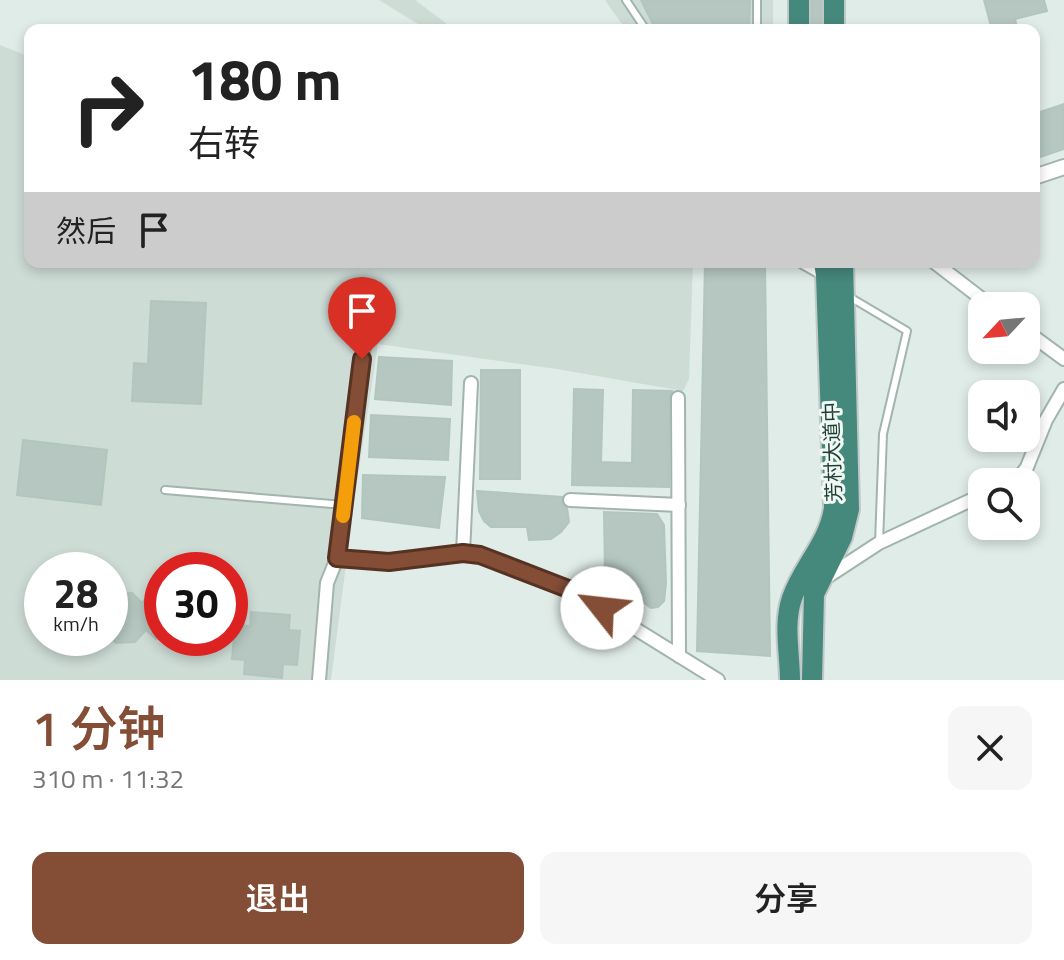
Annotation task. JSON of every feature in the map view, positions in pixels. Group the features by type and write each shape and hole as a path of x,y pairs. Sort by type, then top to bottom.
{"highway":[{"path":"799,0 799,24"},
{"path":"834,0 834,24"},
{"name":"芳村大道中","path":"812,680 814,594 842,537 849,509 843,268"},
{"name":"芳村大道中","path":"790,680 788,616 792,600 804,573 823,545 833,520 825,269"}],"street":[{"path":"1040,175 1064,167"},
{"path":"942,268 973,292"},
{"path":"319,680 327,583 337,558 366,330"},
{"path":"1040,341 1064,359"},
{"path":"463,553 471,383"},
{"path":"1026,468 1046,420 1064,389"},
{"path":"678,398 679,656"},
{"path":"570,500 679,505"},
{"path":"827,577 879,543 968,502"},
{"path":"337,558 389,562 463,553 480,555 576,592 718,680"}],"lane":[{"path":"626,0 642,24"},
{"path":"757,0 757,24"},
{"path":"845,295 907,331 883,434 879,543"},
{"path":"165,490 344,505"}],"shaded area":[{"path":"379,0 415,0 447,24 418,24"},
{"path":"605,0 773,0 773,24 622,24"},
{"path":"0,45 24,55 24,268 693,268 689,379 683,391 557,369 378,344 331,680 0,680"}],"building":[{"path":"641,0 750,0 749,24 653,24"},
{"path":"812,0 821,0 821,24 812,24"},
{"path":"984,0 1044,0 1047,11 1015,19 1016,24 990,24"},
{"path":"1064,104 1064,149 1040,157 1040,112"},
{"path":"705,268 765,268 770,656 697,651"},
{"path":"151,301 206,303 201,404 132,401 134,363 148,364"},
{"path":"379,357 452,361 451,405 375,399"},
{"path":"481,370 520,370 520,479 480,479"},
{"path":"574,389 603,390 601,462 632,463 633,390 672,391 669,398 669,487 572,485"},
{"path":"371,415 450,419 448,460 369,457"},
{"path":"23,440 107,450 101,505 17,495"},
{"path":"363,475 445,477 439,528 362,518"},
{"path":"477,491 562,497 569,522 551,539 529,540 527,527 491,527 484,521 479,511"},
{"path":"604,512 657,514 664,525 666,583 664,601 658,607 651,608 605,574"},
{"path":"128,593 132,593 142,603 144,601 144,632 135,642 128,642"},
{"path":"251,612 290,615 289,630 300,631 297,665 283,664 282,678 244,674 245,660 232,659 232,656 248,656"}],"slow traffic":[{"path":"343,516 354,422"}],"route":[{"path":"362,359 337,558 389,562 463,553 480,555 576,592 602,608"}]}
